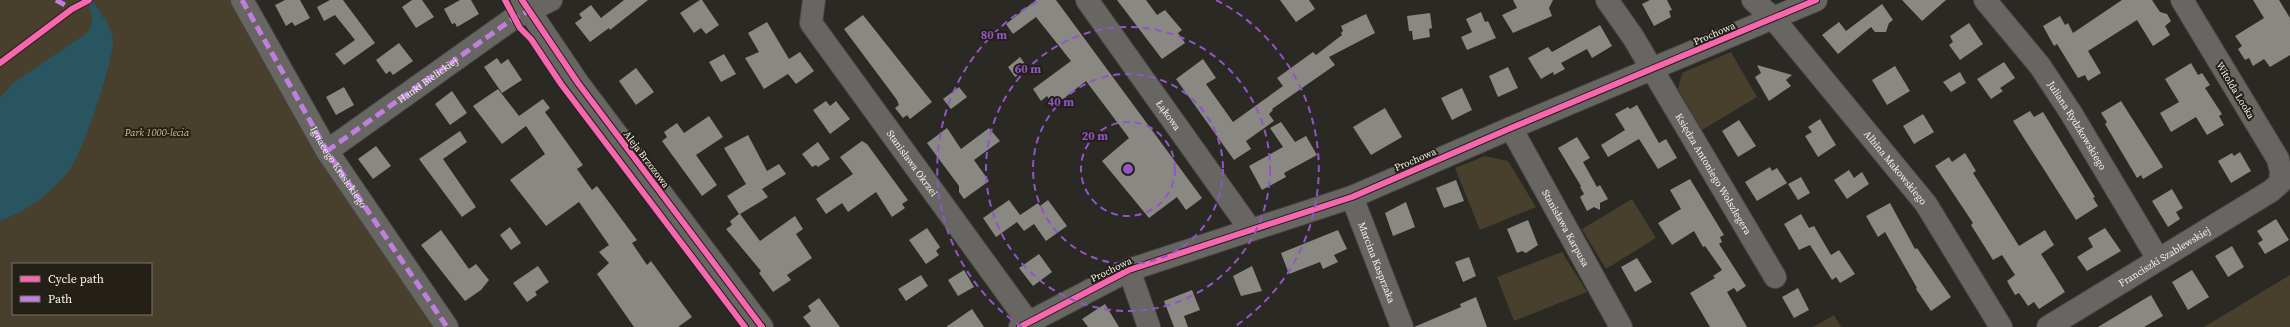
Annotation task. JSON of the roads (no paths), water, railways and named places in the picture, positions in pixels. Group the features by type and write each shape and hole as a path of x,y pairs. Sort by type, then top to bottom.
{"street":[{"name":"Ignacego Krasickiego","path":"242,0 327,151 447,327"},
{"path":"526,6 551,0"},
{"name":"Stanisława Okrzei","path":"814,0 811,23 1024,324"},
{"name":"Łąkowa","path":"1087,0 1250,229"},
{"name":"Księdza Antoniego Wolszlegera","path":"1607,0 1633,37 1775,277"},
{"name":"Albina Makowskiego","path":"1753,0 1773,18 1926,204 2001,327"},
{"name":"Prochowa","path":"1024,324 1129,270 1250,229 1352,197 1511,128 1816,0"},
{"name":"Juliana Rydzkowskiego","path":"1985,0 2040,66 2067,107 2158,259"},
{"name":"Witolda Looka","path":"2182,0 2278,159 2281,171 2280,183"},
{"name":"Hanki Bielickiej","path":"327,151 514,18 526,6"},
{"name":"Aleja Brzozowa","path":"526,6 578,83 762,327"},
{"name":"Stanisława Karpusa","path":"1511,128 1621,327"},
{"name":"Franciszki Szablewskiej","path":"2048,327 2271,191 2280,183"},
{"name":"Marcina Kasprzaka","path":"1352,197 1402,327"},
{"path":"1129,270 1149,327"}],"water":[{"path":"86,0 93,0 103,18 105,17 113,40 109,66 90,126 76,159 70,169 56,185 30,206 0,221 0,98 13,83 87,33 90,29 92,17"}],"park label":[{"name":"Park 1000-lecia","path":"157,132"}]}
